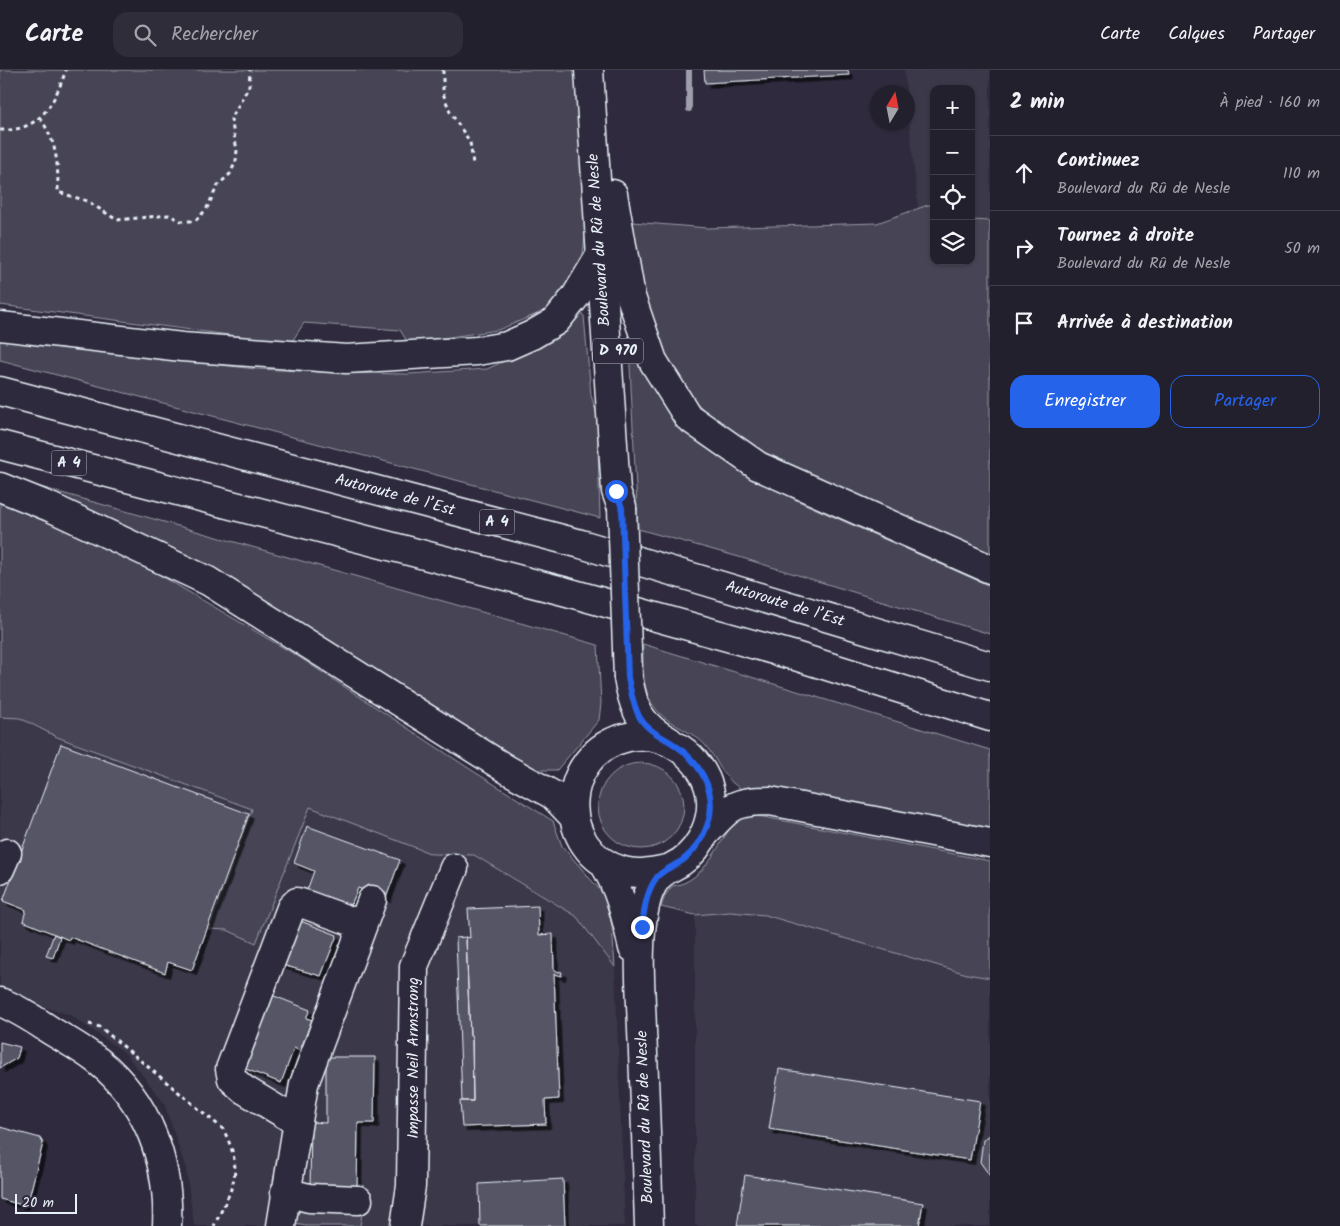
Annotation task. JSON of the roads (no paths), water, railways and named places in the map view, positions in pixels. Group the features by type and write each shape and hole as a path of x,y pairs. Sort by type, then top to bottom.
{"main road":[{"name":"Boulevard du Rû de Nesle","path":"589,70 616,491 622,508 628,678 624,720 608,744"},
{"name":"D 970","path":"608,70 613,194 610,218 626,489 622,508"},
{"path":"613,194 632,296 653,361 688,417 758,466 990,569"},
{"path":"0,326 182,347 346,359 416,357 477,351 507,346 532,336 556,321 576,296 600,256"},
{"name":"Autoroute de l’Est","path":"0,391 581,544 990,666"},
{"name":"A 4","path":"0,445 567,592 795,656 990,717"},
{"path":"0,487 50,507 208,581 500,765 553,795 574,817"},
{"name":"Boulevard du Rû de Nesle","path":"603,862 630,872 645,874 667,869 682,861 695,849 705,834 710,806 710,792 703,772 690,755 655,733 640,719 632,700 628,678"},
{"name":"Boulevard du Rû de Nesle","path":"642,1009 634,954 624,906 616,883 603,862 590,850 579,835 574,817 573,800 576,783 583,768 594,754 608,744 629,737 644,736 672,743"},
{"path":"705,834 725,812 745,801 770,800 990,843"},
{"name":"Impasse Neil Armstrong","path":"406,1226 412,1176 414,966 454,868"},
{"name":"Boulevard du Rû de Nesle","path":"649,1226 642,1009 642,927 645,907 654,883 667,869"},
{"path":"281,1224 296,1121 304,1084 367,913 297,902 291,908 230,1069 232,1079 243,1089 296,1121"},
{"path":"0,1002 65,1039 96,1060 126,1088 157,1144 165,1182 167,1226"},
{"path":"0,1019 65,1039"},
{"path":"285,1192 310,1198 358,1200"}],"waterway":[{"path":"689,70 689,109"}]}
